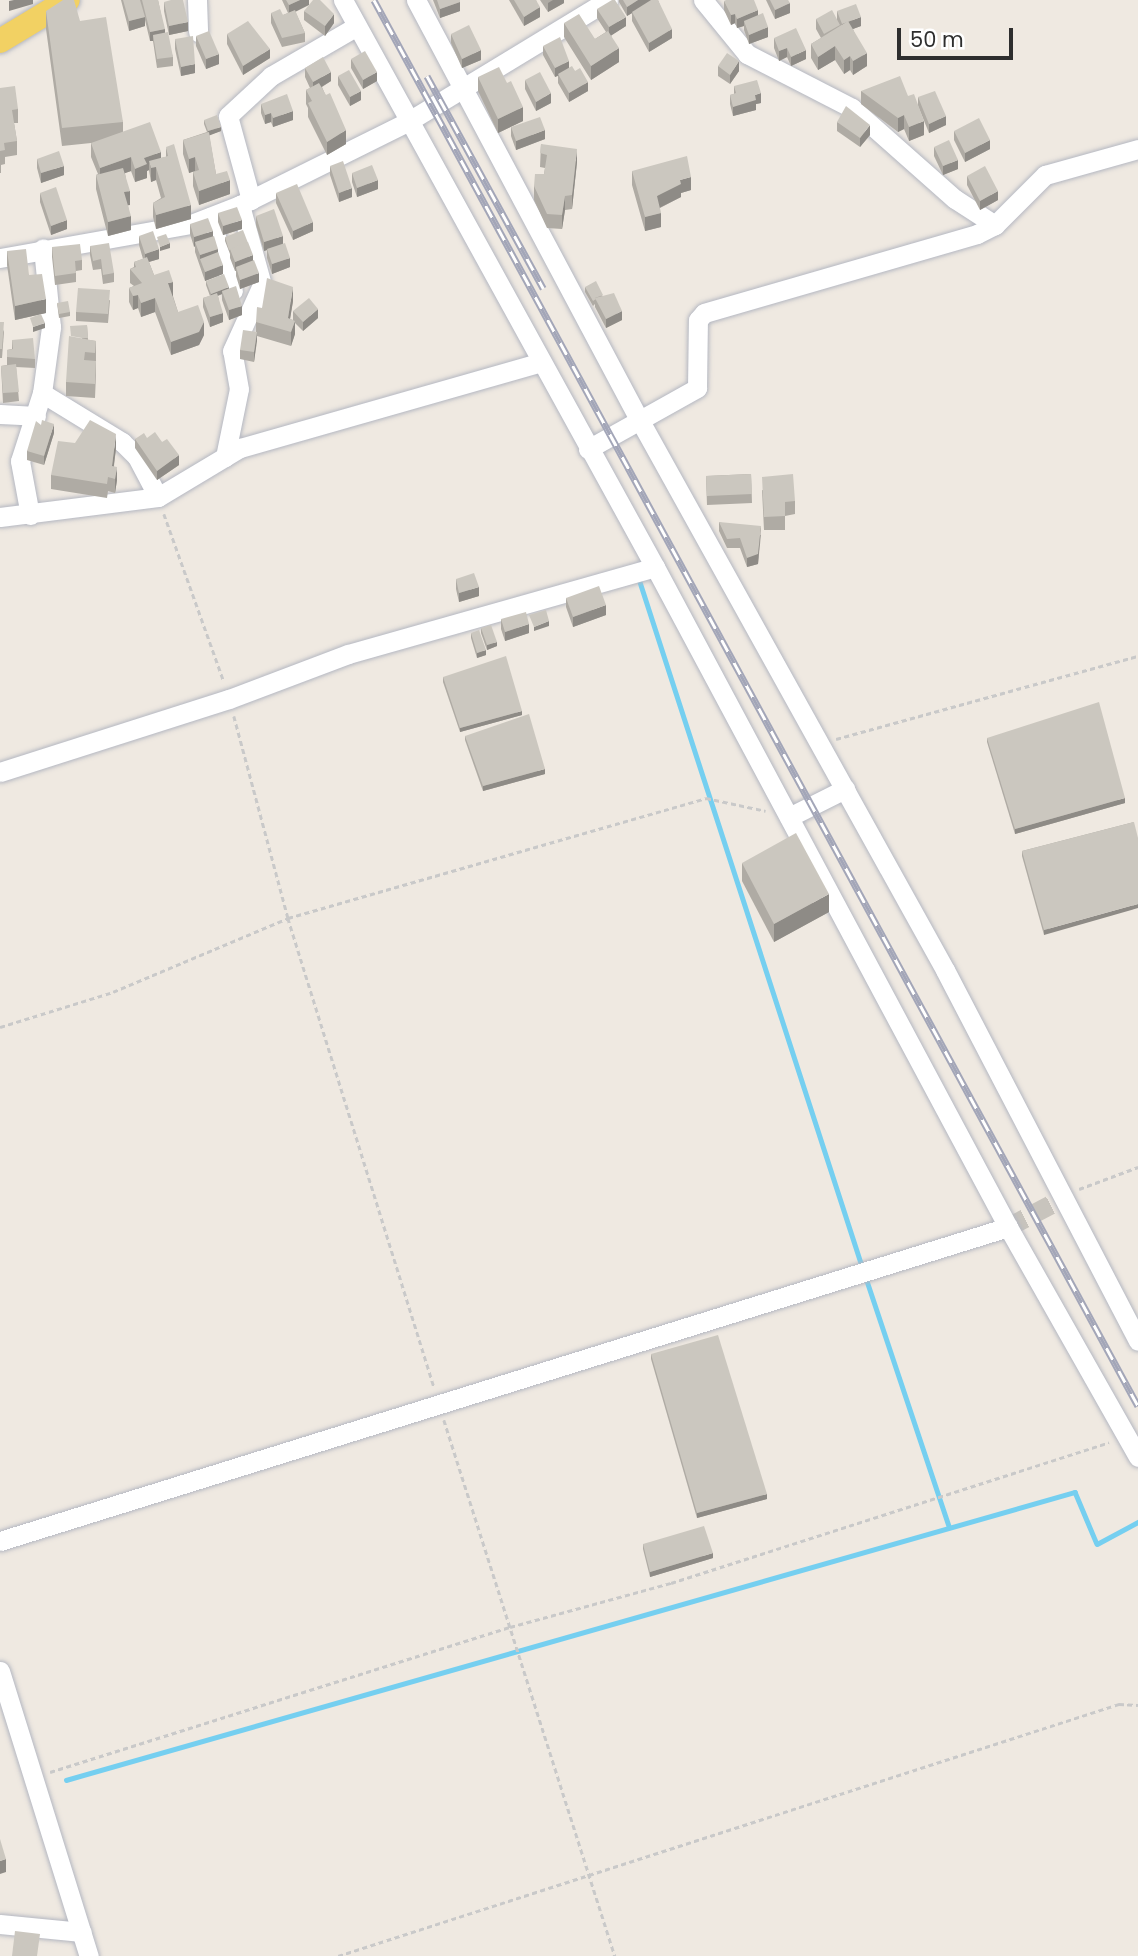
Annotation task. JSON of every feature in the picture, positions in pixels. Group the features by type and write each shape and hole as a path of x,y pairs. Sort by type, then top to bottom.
{"main road":[{"path":"0,41 68,0"}],"street":[{"path":"197,0 198,32"},
{"path":"343,0 539,363 655,567 1008,1227 1138,1458"},
{"path":"416,0 639,419 945,970 1061,1199 1138,1341"},
{"path":"0,258 43,248 105,243 210,217 246,202 409,121 608,0"},
{"path":"703,0 747,54 852,108 955,199 995,225"},
{"path":"225,457 239,388 232,351 262,285 228,116 271,76 357,26"},
{"path":"589,449 697,388 698,320 704,313 995,225 1045,175 1138,149"},
{"path":"210,217 233,291"},
{"path":"30,515 20,461 42,393 51,327 43,248"},
{"path":"0,517 158,498 240,448 539,363"},
{"path":"42,393 122,442 137,457 158,498"},
{"path":"0,414 36,416"},
{"path":"0,772 229,699 348,654 655,567"},
{"path":"789,817 845,789"},
{"path":"0,1541 1008,1227"},
{"path":"0,1671 7,1715 33,1777 89,1956"},
{"path":"0,1924 82,1932"}],"path":[{"path":"820,744 1138,656"},
{"path":"0,1027 113,992 288,918 706,798 712,797 789,817"},
{"path":"288,918 615,1956"},
{"path":"1061,1199 1090,1182 1138,1167"},
{"path":"33,1777 510,1627 671,1583 926,1499 1127,1437"},
{"path":"338,1956 1119,1704 1138,1705"}],"building":[{"path":"63,0 74,0 80,21 106,17 123,122 62,128 46,11"},
{"path":"123,0 140,0 145,17 129,21"},
{"path":"142,0 158,0 165,29 150,32"},
{"path":"183,0 188,22 169,26 164,2"},
{"path":"286,0 300,0 289,5"},
{"path":"313,0 320,0 334,14 325,26 304,11"},
{"path":"437,0 460,0 460,2 440,9"},
{"path":"514,0 536,0 540,7 524,17"},
{"path":"615,0 626,17 609,27 597,9"},
{"path":"623,0 638,0 627,7"},
{"path":"651,0 658,0 672,29 649,43 632,12"},
{"path":"754,0 758,10 737,19 735,14 731,15 724,1"},
{"path":"770,0 788,0 790,3 775,10"},
{"path":"856,4 861,17 842,24 837,11"},
{"path":"280,9 283,15 295,10 305,33 282,38 271,13"},
{"path":"832,10 840,25 824,34 816,19"},
{"path":"763,13 768,27 749,35 744,21"},
{"path":"579,14 595,39 608,31 619,48 591,66 564,23"},
{"path":"248,21 270,49 243,66 227,34"},
{"path":"848,21 867,53 853,61 850,56 844,60 835,46 818,57 811,44"},
{"path":"469,25 481,50 462,59 451,34"},
{"path":"796,28 806,50 791,57 787,48 779,51 774,38"},
{"path":"209,31 219,54 206,59 196,36"},
{"path":"168,32 173,57 157,59 153,35"},
{"path":"193,36 195,64 181,67 175,39"},
{"path":"560,37 569,61 555,68 543,46"},
{"path":"365,51 377,72 363,80 351,59"},
{"path":"727,53 739,61 730,75 718,66"},
{"path":"323,57 331,72 313,82 305,68"},
{"path":"572,66 575,71 580,68 588,82 569,93 558,74"},
{"path":"499,67 507,83 511,81 523,107 498,119 478,77"},
{"path":"349,70 361,91 350,97 338,76"},
{"path":"540,72 551,93 536,102 525,80"},
{"path":"900,76 908,96 914,94 924,121 909,127 904,115 898,118 861,91"},
{"path":"757,80 761,93 755,95 756,100 733,107 730,95 736,93 734,86"},
{"path":"319,83 326,95 330,93 346,130 327,142 308,103 312,101 306,90"},
{"path":"15,86 18,109 12,110 17,141 4,143 5,150 0,151 0,88"},
{"path":"935,91 946,116 929,124 918,97"},
{"path":"287,94 293,111 273,118 271,113 265,115 261,104"},
{"path":"846,106 870,125 860,138 837,122"},
{"path":"217,115 221,127 208,131 204,120"},
{"path":"540,117 545,130 516,141 511,127"},
{"path":"979,118 990,140 965,153 954,131"},
{"path":"150,122 161,152 144,158 147,164 135,169 131,157 100,168 91,143"},
{"path":"209,132 216,174 227,171 230,180 199,191 193,172 199,170 195,157 189,159 183,140"},
{"path":"949,140 958,160 943,166 934,147"},
{"path":"174,144 191,205 156,215 153,203 165,197 156,167 151,168 149,161 168,156 166,147"},
{"path":"541,144 577,149 572,195 565,196 562,215 547,214 534,186 535,174 544,174 547,155 540,153"},
{"path":"59,151 64,166 41,173 37,159"},
{"path":"687,156 691,177 680,180 681,184 657,196 661,213 645,217 632,171"},
{"path":"343,161 352,188 339,193 330,166"},
{"path":"372,165 378,180 357,188 352,173"},
{"path":"985,166 998,191 980,201 967,176"},
{"path":"123,168 130,191 124,192 131,216 108,222 96,175"},
{"path":"297,184 313,222 293,231 276,193"},
{"path":"56,187 67,220 51,226 40,193"},
{"path":"237,207 242,220 223,226 218,213"},
{"path":"274,209 283,236 264,242 256,216"},
{"path":"208,218 213,231 194,237 190,224"},
{"path":"243,230 248,243 229,250 225,237"},
{"path":"153,231 159,249 145,254 139,236"},
{"path":"166,234 170,243 160,247 157,237"},
{"path":"214,236 218,249 200,255 195,242"},
{"path":"248,242 253,255 235,262 230,249"},
{"path":"109,243 114,273 103,275 101,259 93,261 90,246"},
{"path":"285,243 290,258 272,264 267,249"},
{"path":"80,244 82,260 75,261 76,273 55,276 52,247"},
{"path":"26,249 29,275 42,274 46,299 15,306 7,251"},
{"path":"218,252 223,265 205,272 200,259"},
{"path":"147,257 154,275 169,270 173,282 168,283 178,312 198,305 204,322 199,332 171,342 155,298 141,303 138,295 133,296 129,288 142,283 130,269 136,267 134,262"},
{"path":"254,260 259,273 240,280 236,267"},
{"path":"224,274 229,287 211,294 206,281"},
{"path":"267,278 293,287 288,318 295,321 291,332 256,322 257,307 262,308"},
{"path":"596,281 603,295 593,301 585,287"},
{"path":"236,286 242,306 229,310 222,291"},
{"path":"78,288 110,290 108,314 76,312"},
{"path":"217,293 223,313 210,317 203,298"},
{"path":"614,293 622,311 606,319 595,298"},
{"path":"309,298 318,309 303,322 293,311"},
{"path":"68,301 70,312 59,314 57,303"},
{"path":"41,314 45,323 33,327 30,318"},
{"path":"0,322 4,322 2,349 0,349"},
{"path":"87,325 88,338 71,336 70,326"},
{"path":"243,330 257,332 254,352 240,350"},
{"path":"69,336 96,341 95,353 85,352 84,360 96,361 95,384 66,382"},
{"path":"33,338 35,359 7,357 7,350 13,349 12,340"},
{"path":"16,364 19,392 3,393 1,366"},
{"path":"42,420 54,424 44,456 27,451 36,421 41,425"},
{"path":"90,420 116,434 112,466 117,467 115,479 108,477 107,484 51,475 58,441 75,443"},
{"path":"155,432 162,442 167,439 179,455 157,471 135,439 144,433 147,438"},
{"path":"751,474 752,494 707,496 706,476"},
{"path":"793,474 795,501 785,502 785,516 764,517 762,477"},
{"path":"719,522 761,526 758,554 747,558 740,538 727,539"},
{"path":"474,573 479,587 459,593 456,579"},
{"path":"599,586 606,605 573,617 566,598"},
{"path":"546,610 549,621 534,627 529,615"},
{"path":"526,612 529,624 505,632 501,619"},
{"path":"491,625 497,642 487,645 481,628"},
{"path":"479,630 486,650 477,653 471,633"},
{"path":"506,656 522,711 460,728 443,677"},
{"path":"1099,702 1125,798 1015,829 987,738"},
{"path":"529,714 545,769 483,786 465,736"},
{"path":"1134,822 1138,838 1138,904 1044,930 1022,851"},
{"path":"796,833 829,894 774,924 742,863"},
{"path":"718,1335 767,1494 697,1513 651,1354"},
{"path":"704,1526 713,1553 650,1572 643,1544"},
{"path":"0,1839 6,1859 0,1861"},
{"path":"15,1931 40,1934 37,1956 12,1956"}],"waterway":[{"path":"639,579 862,1266"},
{"path":"866,1278 949,1526"},
{"path":"66,1780 1075,1492 1097,1544 1138,1522"}],"tunnel":[{"path":"1008,1227 1061,1199"}],"railway":[{"path":"374,0 1138,1406"},
{"path":"427,76 543,288"}]}
